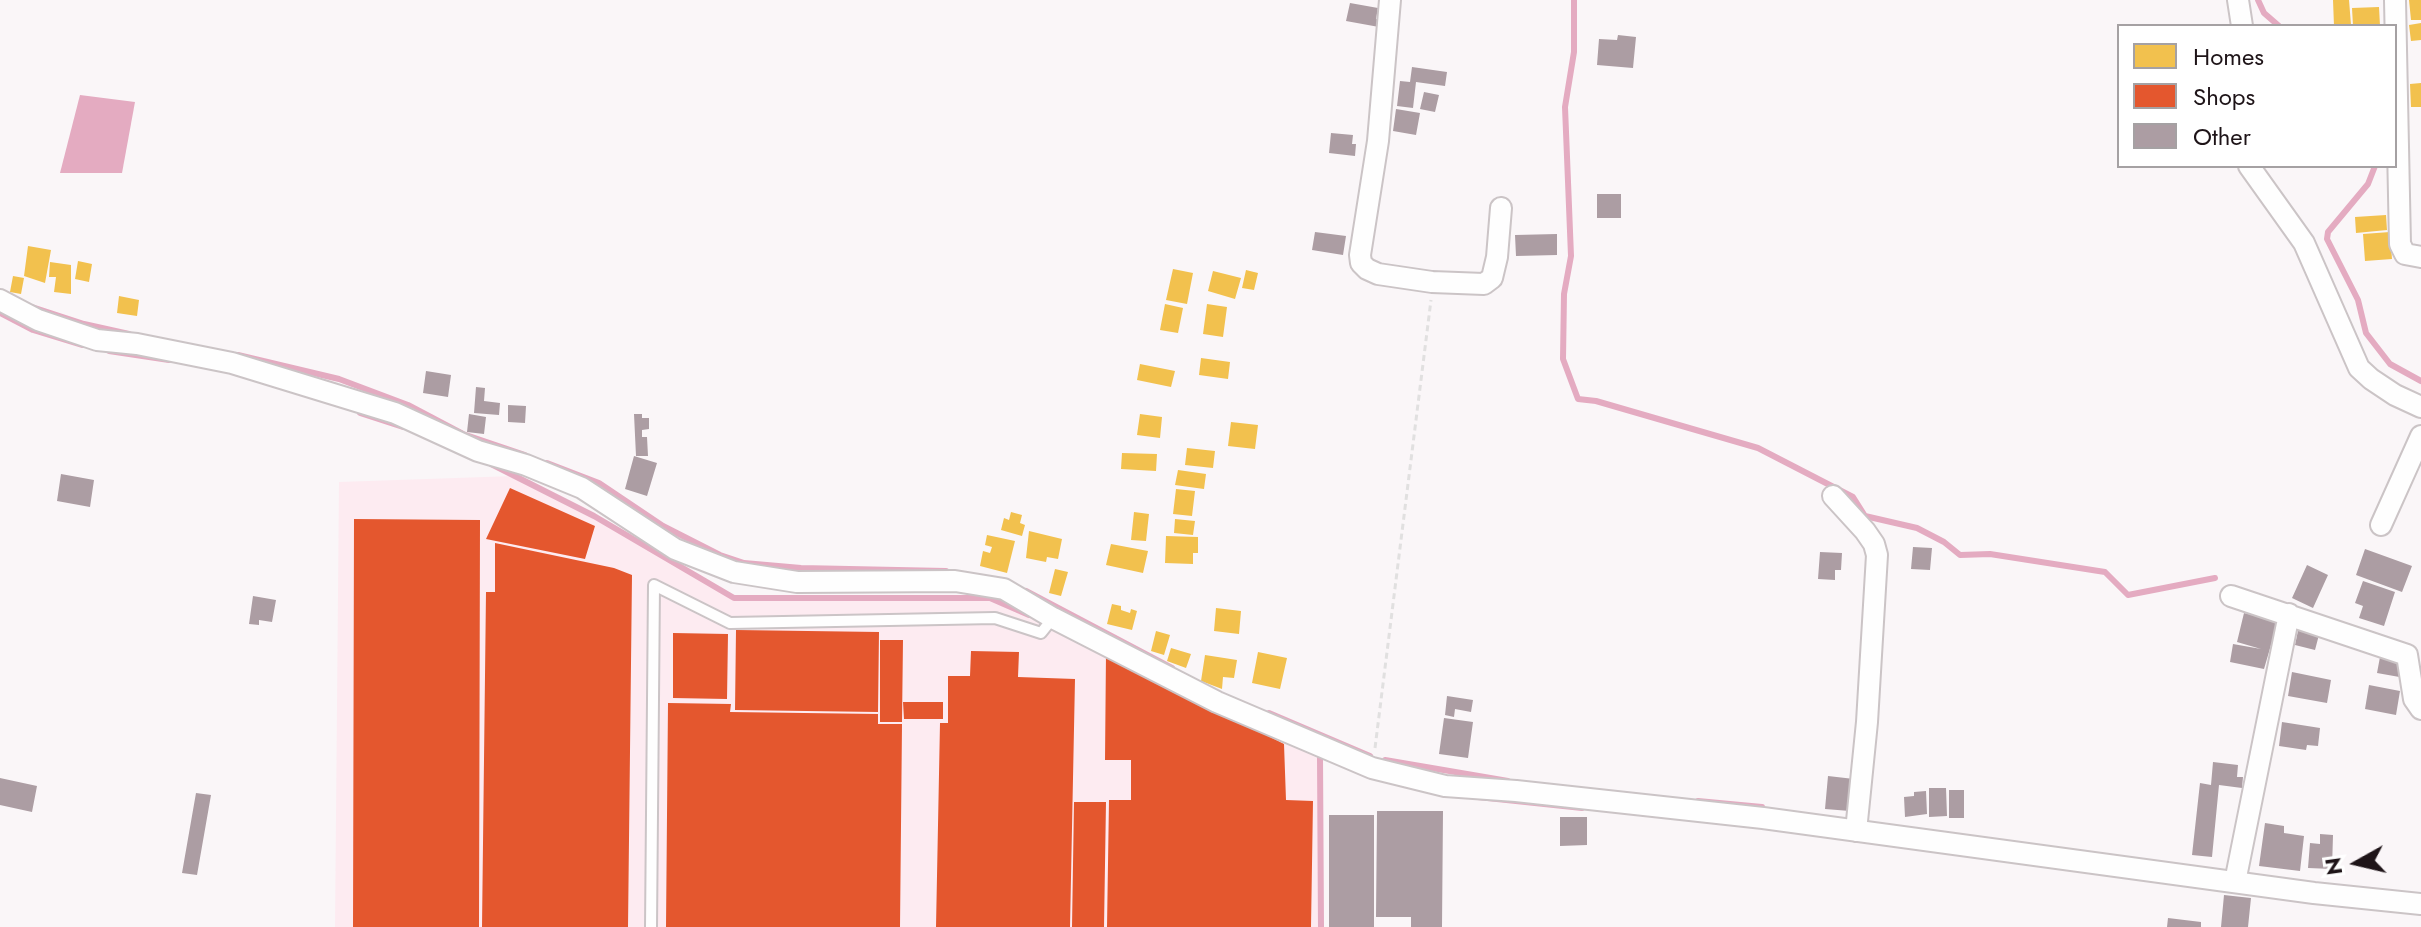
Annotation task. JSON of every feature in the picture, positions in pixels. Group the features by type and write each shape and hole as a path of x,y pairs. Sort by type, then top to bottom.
{"street":[{"path":"1390,0 1378,141 1361,263 1378,274 1432,282 1484,284 1492,278 1497,257 1501,208"},
{"path":"2238,0 2242,24"},
{"path":"2395,0 2395,24"},
{"path":"2397,98 2400,244 2405,254 2421,257"},
{"path":"2250,168 2304,243 2359,368 2395,395 2421,407"},
{"path":"0,300 38,320 97,340 137,344 232,363 395,413 478,451 526,465 582,488 675,549 734,572 797,582 955,581 1004,589 1047,625 1372,768 1445,786 1624,803 1856,831 2421,904"},
{"path":"2381,525 2421,436"},
{"path":"1833,496 1865,531 1877,555 1869,643 1867,722 1856,831"},
{"path":"2231,596 2407,655 2414,699 2421,709"},
{"path":"2235,882 2289,614"}],"lane":[{"path":"651,927 654,585 730,623 995,618 1047,625"}],"path":[{"path":"1372,768 1432,282"}],"shaded area":[{"path":"80,95 135,102 122,173 60,173"},
{"path":"514,476 595,516 734,598 990,598 1094,642 1286,737 1320,757 1321,927 335,927 339,482"}],"building: Homes":[{"path":"2333,0 2349,0 2351,24 2334,24"},
{"path":"2409,0 2421,0 2421,20 2411,20"},
{"path":"2379,7 2380,24 2353,24 2352,8"},
{"path":"2421,23 2421,40 2411,41 2409,25"},
{"path":"2421,83 2421,107 2411,107 2410,84"},
{"path":"2386,215 2387,230 2356,233 2355,217"},
{"path":"2390,232 2392,259 2365,261 2363,234"},
{"path":"28,246 51,250 45,283 24,276"},
{"path":"78,261 92,264 89,282 75,279"},
{"path":"50,262 71,265 71,294 54,292 56,277 49,277"},
{"path":"1173,269 1193,273 1187,304 1166,300"},
{"path":"1246,270 1258,273 1254,290 1242,288"},
{"path":"1213,271 1241,278 1235,299 1208,291"},
{"path":"13,276 24,278 21,294 10,292"},
{"path":"119,296 139,300 137,316 117,313"},
{"path":"1165,304 1183,308 1178,333 1160,330"},
{"path":"1207,304 1227,307 1223,337 1203,334"},
{"path":"1201,358 1230,362 1228,379 1199,375"},
{"path":"1140,364 1175,371 1171,387 1137,380"},
{"path":"1140,414 1162,417 1160,438 1137,435"},
{"path":"1231,422 1258,425 1255,449 1228,446"},
{"path":"1187,448 1215,451 1213,468 1185,465"},
{"path":"1122,453 1157,454 1156,471 1121,469"},
{"path":"1178,470 1206,474 1204,489 1175,485"},
{"path":"1176,489 1195,491 1192,516 1173,514"},
{"path":"1011,512 1022,515 1020,523 1025,525 1022,536 1001,530 1004,518 1009,520"},
{"path":"1134,512 1149,514 1146,541 1131,540"},
{"path":"1175,519 1195,521 1193,535 1174,533"},
{"path":"1029,531 1062,539 1058,559 1047,557 1046,562 1026,558"},
{"path":"987,535 1015,541 1007,573 980,566 983,551 990,553 992,547 985,545"},
{"path":"1166,536 1198,537 1198,553 1193,553 1193,564 1165,563"},
{"path":"1111,544 1148,551 1143,573 1106,565"},
{"path":"1055,569 1068,572 1061,596 1049,593"},
{"path":"1112,604 1130,613 1131,609 1137,611 1132,630 1107,624"},
{"path":"1216,608 1241,611 1239,634 1214,631"},
{"path":"1156,631 1170,635 1164,655 1151,651"},
{"path":"1171,648 1191,654 1186,668 1167,661"},
{"path":"1258,652 1287,658 1280,689 1252,683"},
{"path":"1205,655 1237,660 1234,678 1223,677 1222,689 1201,681"}],"building: Shops":[{"path":"510,488 595,526 585,559 486,539"},
{"path":"354,519 480,520 479,927 353,927"},
{"path":"495,543 614,568 632,575 628,927 482,927 486,592 495,592"},
{"path":"736,630 879,632 878,712 735,710"},
{"path":"673,633 728,634 727,699 673,698"},
{"path":"880,640 903,640 902,722 880,722"},
{"path":"971,651 1019,652 1018,677 1075,679 1070,927 936,927 940,723 948,723 948,676 970,676"},
{"path":"1106,653 1284,744 1286,800 1313,801 1311,927 1107,927 1109,800 1131,800 1131,760 1105,760"},
{"path":"903,702 943,702 943,719 904,719"},
{"path":"668,703 731,704 730,712 878,714 878,724 902,724 900,927 666,927"},
{"path":"1074,802 1106,802 1104,927 1072,927"}],"building: Other":[{"path":"1350,3 1378,8 1376,19 1380,20 1379,27 1346,21"},
{"path":"1618,35 1636,37 1633,68 1597,65 1599,39 1617,40"},
{"path":"1412,67 1447,72 1445,86 1416,82 1413,108 1397,106 1400,81 1410,82"},
{"path":"1424,92 1439,95 1435,112 1420,109"},
{"path":"1396,109 1420,113 1416,135 1393,131"},
{"path":"1331,133 1353,135 1355,156 1329,153"},
{"path":"1597,194 1621,194 1621,218 1597,218"},
{"path":"1315,232 1346,236 1343,255 1312,250"},
{"path":"1557,234 1557,255 1516,256 1515,235"},
{"path":"426,371 451,375 448,397 423,393"},
{"path":"476,387 485,388 484,401 500,403 499,415 474,413"},
{"path":"508,405 526,406 525,423 508,422"},
{"path":"469,414 486,417 484,434 467,432"},
{"path":"634,414 649,418 649,429 642,430 642,437 647,437 648,456 636,456"},
{"path":"634,456 657,463 647,496 625,489"},
{"path":"61,474 94,480 90,507 57,501"},
{"path":"1913,547 1932,548 1930,570 1911,569"},
{"path":"2365,549 2412,566 2402,592 2356,575"},
{"path":"1820,552 1842,553 1841,570 1835,570 1835,580 1818,579"},
{"path":"2307,565 2328,575 2313,608 2292,598"},
{"path":"2363,581 2395,592 2384,626 2359,618 2363,606 2355,603"},
{"path":"253,596 276,600 272,622 259,620 259,625 249,624"},
{"path":"2244,613 2278,621 2264,669 2230,662 2233,644 2261,649 2237,642"},
{"path":"2299,626 2320,631 2315,650 2295,645"},
{"path":"2380,657 2408,662 2405,678 2377,673"},
{"path":"2292,672 2331,680 2327,703 2288,696"},
{"path":"2369,685 2400,691 2396,715 2365,709"},
{"path":"1447,696 1473,700 1471,712 1455,709 1454,717 1445,715"},
{"path":"1444,718 1473,722 1468,758 1439,754"},
{"path":"2282,722 2320,728 2318,746 2307,745 2306,750 2279,746"},
{"path":"2213,762 2238,765 2237,777 2243,777 2242,788 2219,785 2212,857 2192,855 2200,783 2211,785"},
{"path":"1828,776 1854,779 1850,811 1825,809"},
{"path":"0,778 37,786 32,812 0,805"},
{"path":"1929,788 1946,788 1947,816 1929,817"},
{"path":"1949,790 1964,790 1964,818 1949,818"},
{"path":"1926,791 1927,814 1905,817 1904,797"},
{"path":"196,793 211,795 197,875 182,873"},
{"path":"1377,811 1443,811 1442,927 1411,927 1411,917 1376,917"},
{"path":"1329,815 1374,815 1374,927 1329,927"},
{"path":"1560,817 1587,817 1587,845 1560,846"},
{"path":"2265,823 2284,826 2284,833 2304,836 2300,871 2259,866"},
{"path":"2320,834 2333,835 2332,869 2308,868 2310,843 2320,844"},
{"path":"2224,895 2251,898 2248,927 2221,927"},
{"path":"2168,918 2201,922 2201,927 2167,927"}],"waterway":[{"path":"1574,0 1574,52 1565,107 1571,256 1564,294 1563,359 1578,399 1596,401 1758,448 1853,497 1865,516 1917,528 1944,542 1960,555 1990,554 2105,572 2128,595 2215,578"},
{"path":"2258,0 2264,13 2277,24"},
{"path":"2374,168 2368,184 2328,232 2327,239 2358,300 2366,333 2390,364 2421,381"},
{"path":"32,307 84,324 129,334"},
{"path":"0,313 33,330 82,345"},
{"path":"109,351 169,360"},
{"path":"238,355 339,379 408,405 463,434 525,455"},
{"path":"360,413 403,427"},
{"path":"547,463 599,483 663,526 720,555 744,563 801,568 946,571"},
{"path":"491,464 594,516 734,598 990,598 1029,615"},
{"path":"1026,591 1172,668"},
{"path":"1269,713 1370,756"},
{"path":"1320,757 1321,927"},
{"path":"1385,760 1508,781"},
{"path":"1478,797 1582,808"},
{"path":"1698,801 1762,807"}]}
